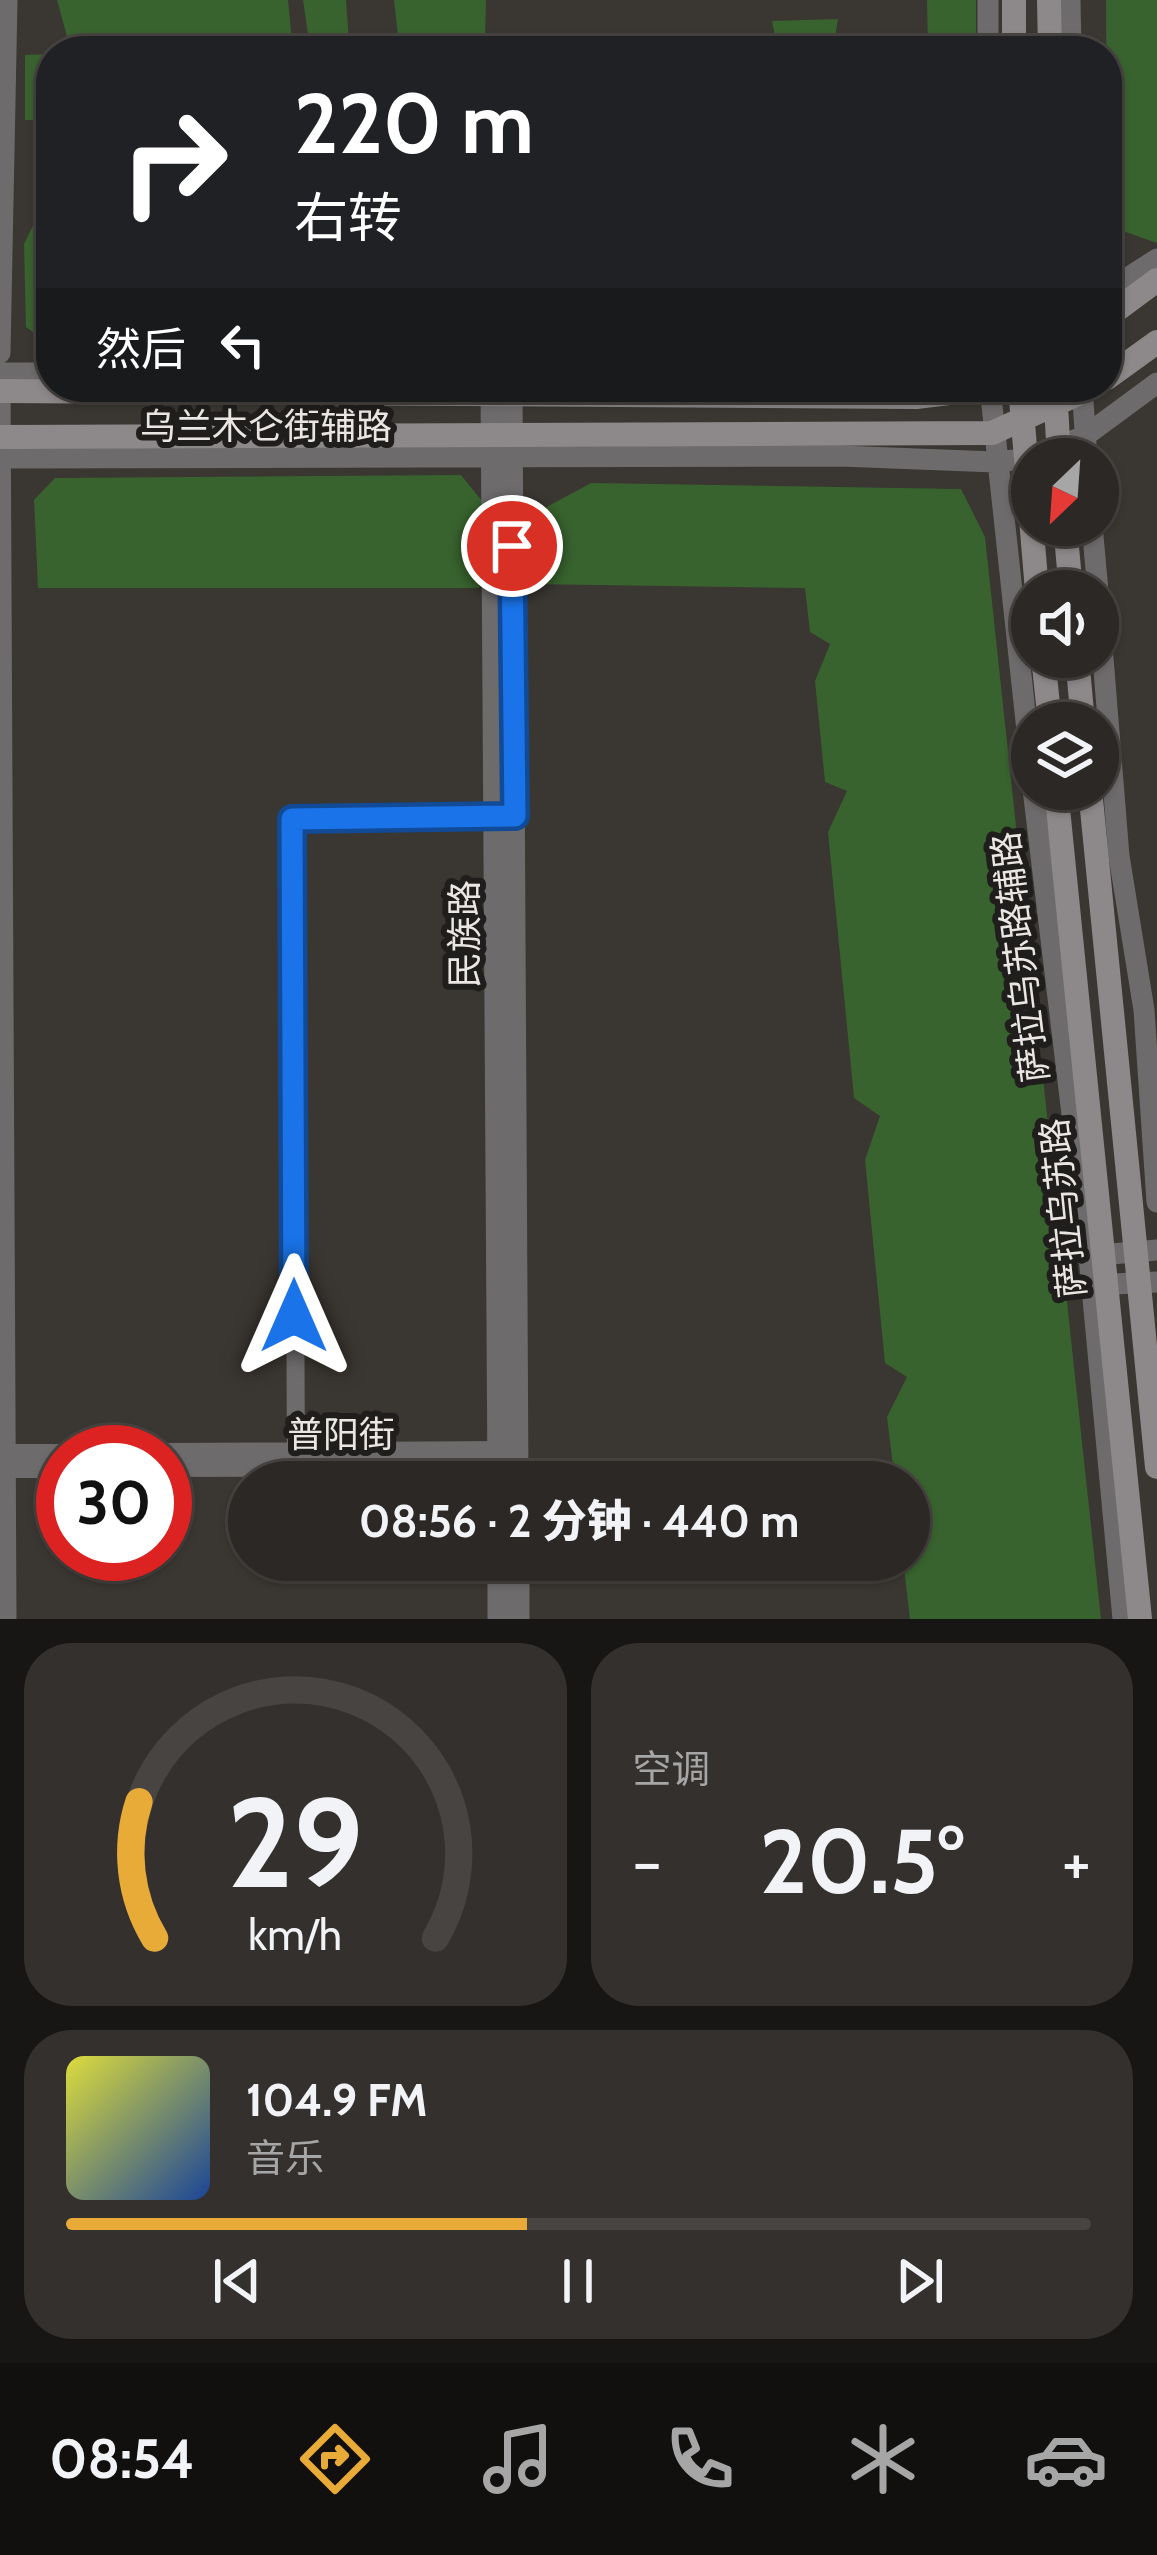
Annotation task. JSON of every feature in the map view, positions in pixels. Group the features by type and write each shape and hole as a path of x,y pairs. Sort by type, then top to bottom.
{"main road":[{"path":"1014,0 1014,36"},
{"path":"1049,0 1049,36"},
{"path":"1122,306 1157,280"},
{"path":"1122,367 1157,342"},
{"path":"1,391 36,391"},
{"path":"1022,402 1025,438"},
{"path":"1,448 501,445 992,433 1049,402"},
{"path":"1055,402 1057,438"},
{"name":"萨拉乌苏路","path":"1058,810 1099,1285 1139,1619"},
{"name":"萨拉乌苏路","path":"1093,810 1147,1251 1157,1467"}],"street":[{"path":"0,353 8,0"},
{"path":"988,0 988,36"},
{"path":"1070,0 1070,36"},
{"path":"1122,281 1157,259"},
{"path":"6,1619 0,376 36,374"},
{"path":"1097,438 1157,382"},
{"name":"民族路","path":"501,402 508,1461"},
{"name":"萨拉乌苏路辅路","path":"993,402 995,463 1023,702"},
{"path":"1086,402 1086,438"},
{"path":"501,445 1011,461"},
{"path":"1105,678 1120,856 1144,1010 1157,1202"},
{"name":"萨拉乌苏路辅路","path":"1037,810 1096,1255"},
{"path":"295,1460 292,819 506,817"},
{"path":"1096,1255 1147,1251"},
{"path":"1124,1619 1099,1285 1149,1283"},
{"name":"普阳街","path":"192,1454 330,1461"},
{"path":"2,1461 36,1457"},
{"name":"普阳街","path":"192,1466 295,1460"},
{"path":"2,1461 36,1465"},
{"path":"498,1581 498,1619"},
{"path":"518,1581 519,1619"}],"green space":[{"path":"57,0 288,0 292,36 67,36"},
{"path":"303,0 346,0 349,36 308,36"},
{"path":"394,0 486,0 485,36 398,36"},
{"path":"927,0 976,0 976,36 928,36"},
{"path":"1106,0 1157,0 1157,243 1122,231 1122,36 1106,36"},
{"path":"838,19 835,36 775,36 772,21"},
{"path":"25,55 36,55 36,120 25,120"},
{"path":"36,219 36,334 26,327 24,244"},
{"path":"461,475 482,501 479,588 38,588 34,500 55,478"},
{"path":"591,483 961,489 985,537 1101,1619 910,1619 905,1581 930,1581 930,1461 892,1461 887,1417 907,1377 885,1363 865,1160 880,1116 854,1098 828,832 847,791 825,782 815,681 830,644 810,632 805,588 529,584 528,517"}],"route":[{"path":"294,1316 292,819 515,816 512,546"}]}
